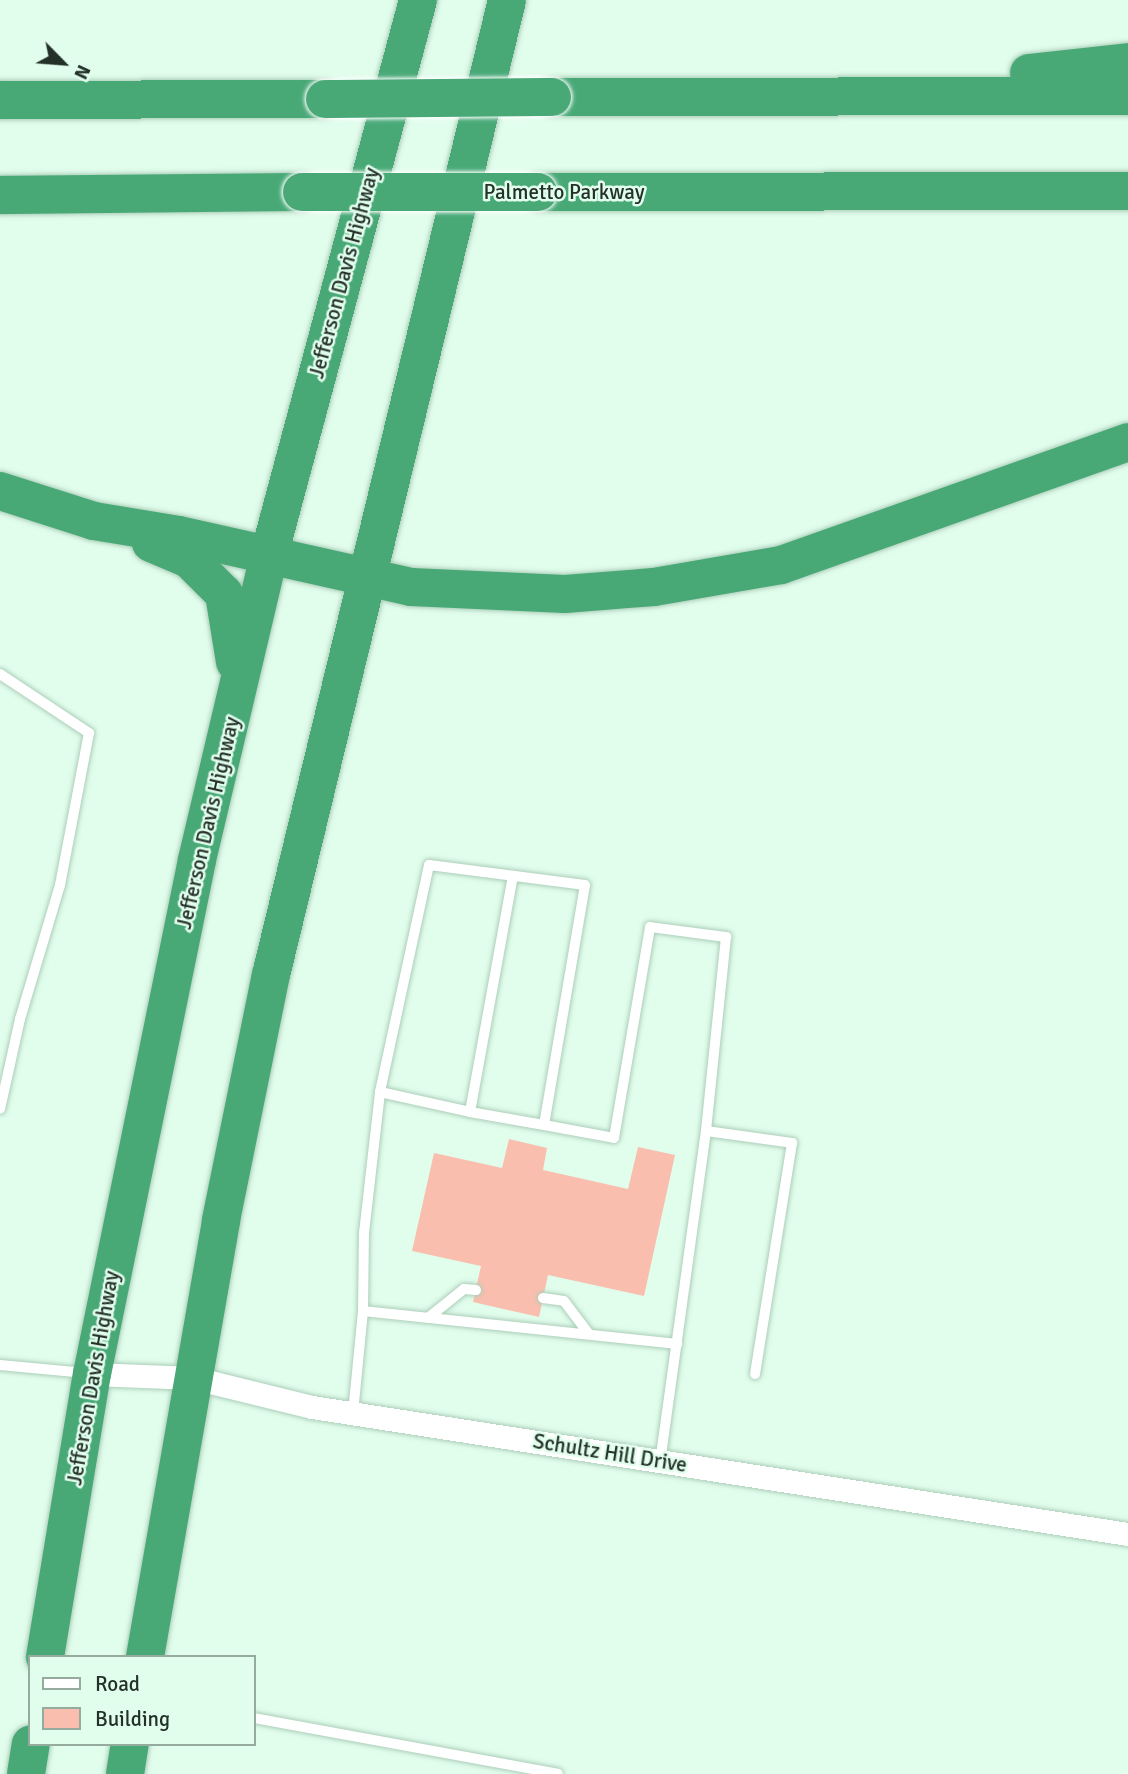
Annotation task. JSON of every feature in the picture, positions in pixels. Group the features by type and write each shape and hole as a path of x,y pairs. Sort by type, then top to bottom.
{"highway":[{"name":"Jefferson Davis Highway","path":"45,1655 92,1374 197,860 239,695 269,555 418,0"},
{"path":"145,1655 194,1378 271,975 365,576 507,0"},
{"path":"0,100 369,99 556,85 1049,73 1128,62"},
{"path":"556,85 1128,96"},
{"name":"Palmetto Parkway","path":"0,195 1128,191"},
{"path":"94,521 269,555 411,587 471,593 565,594 654,587 781,565 1128,442"},
{"path":"0,491 94,521 189,559 207,573 224,594 230,613 239,695"},
{"path":"26,1774 31,1746"},
{"path":"125,1774 131,1746"}],"street":[{"name":"Schultz Hill Drive","path":"92,1374 194,1378 353,1413 1128,1534"}],"lane":[{"path":"0,674 89,733 60,885 20,1019 0,1109"},
{"path":"353,1413 363,1311 364,1233 380,1092 429,864 585,885 544,1125"},
{"path":"470,1112 513,876"},
{"path":"380,1092 470,1112 614,1138 650,927 726,937 706,1130 660,1461"},
{"path":"706,1130 792,1143 755,1374"},
{"path":"428,1318 464,1289 476,1290"},
{"path":"543,1298 564,1301 589,1334"},
{"path":"363,1311 677,1344"},
{"path":"0,1365 92,1374"},
{"path":"256,1718 558,1774"}],"building":[{"path":"509,1139 547,1148 543,1170 628,1189 638,1147 675,1155 644,1296 548,1275 539,1317 473,1302 481,1266 412,1251 434,1153 502,1168"}]}
